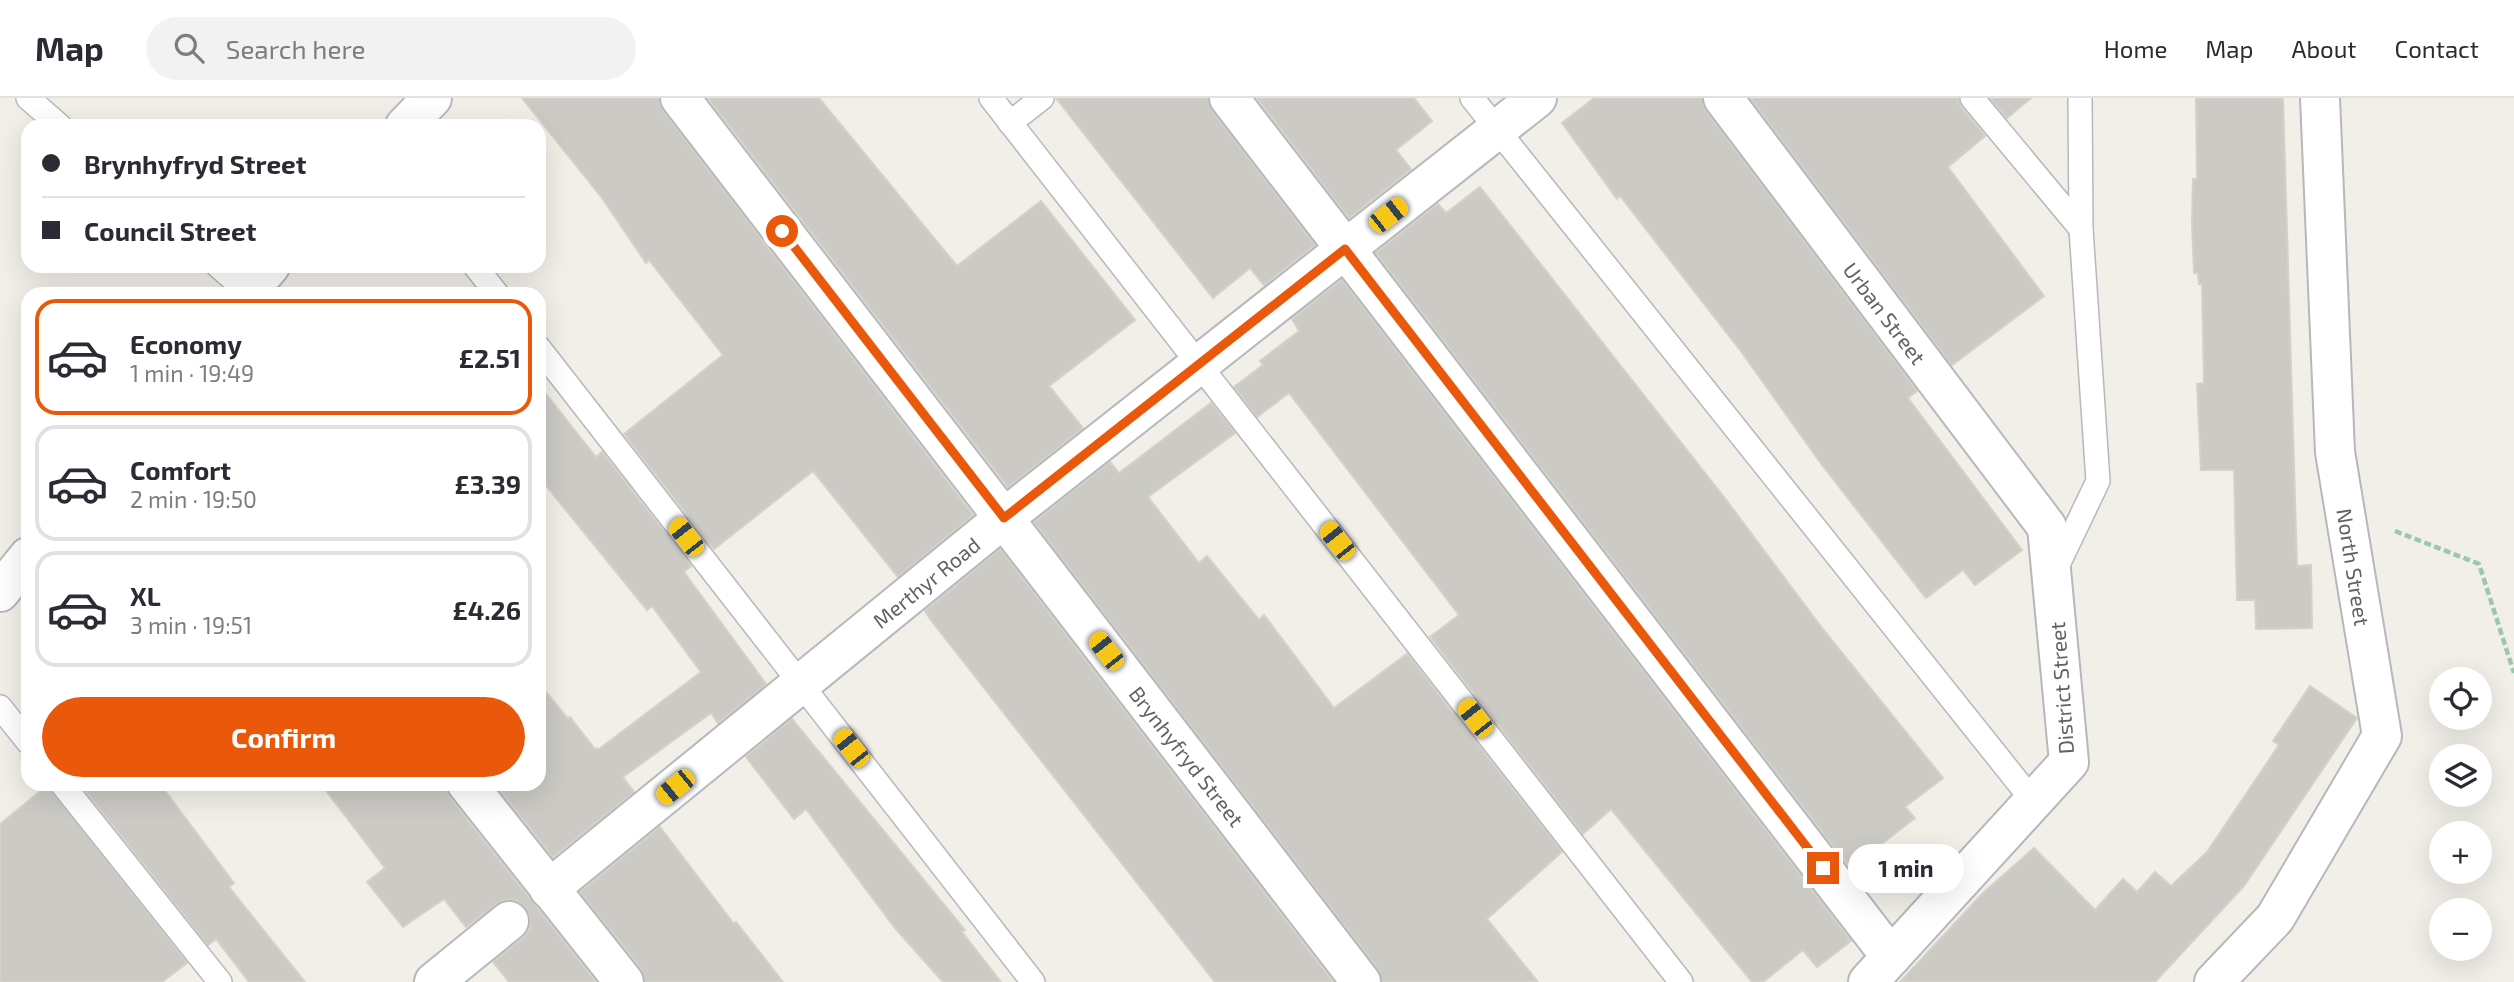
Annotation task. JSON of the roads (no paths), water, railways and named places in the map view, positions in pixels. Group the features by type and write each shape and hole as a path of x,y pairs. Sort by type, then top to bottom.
{"street":[{"path":"412,119 432,98"},
{"name":"Brynhyfryd Street","path":"680,98 1361,982"},
{"path":"1229,98 1345,249 1880,969"},
{"name":"Merthyr Road","path":"549,889 1004,518 1537,98"},
{"name":"Urban Street","path":"1723,98 2047,527"},
{"name":"North Street","path":"2214,982 2275,918 2382,736 2335,452 2320,98"},
{"name":"District Street","path":"1880,969 2069,762 2047,527"},
{"path":"0,592 21,566"},
{"path":"472,791 624,982"},
{"path":"434,982 509,921"}],"lane":[{"path":"28,98 52,119"},
{"path":"991,98 1681,982"},
{"path":"1010,123 1042,98"},
{"path":"1472,98 2033,801"},
{"path":"1972,98 2081,229"},
{"path":"2052,577 2098,481 2081,229 2080,98"},
{"path":"232,273 255,284"},
{"path":"480,273 492,287"},
{"path":"546,357 1033,982"},
{"path":"0,706 21,733"},
{"path":"68,791 220,982"}]}
